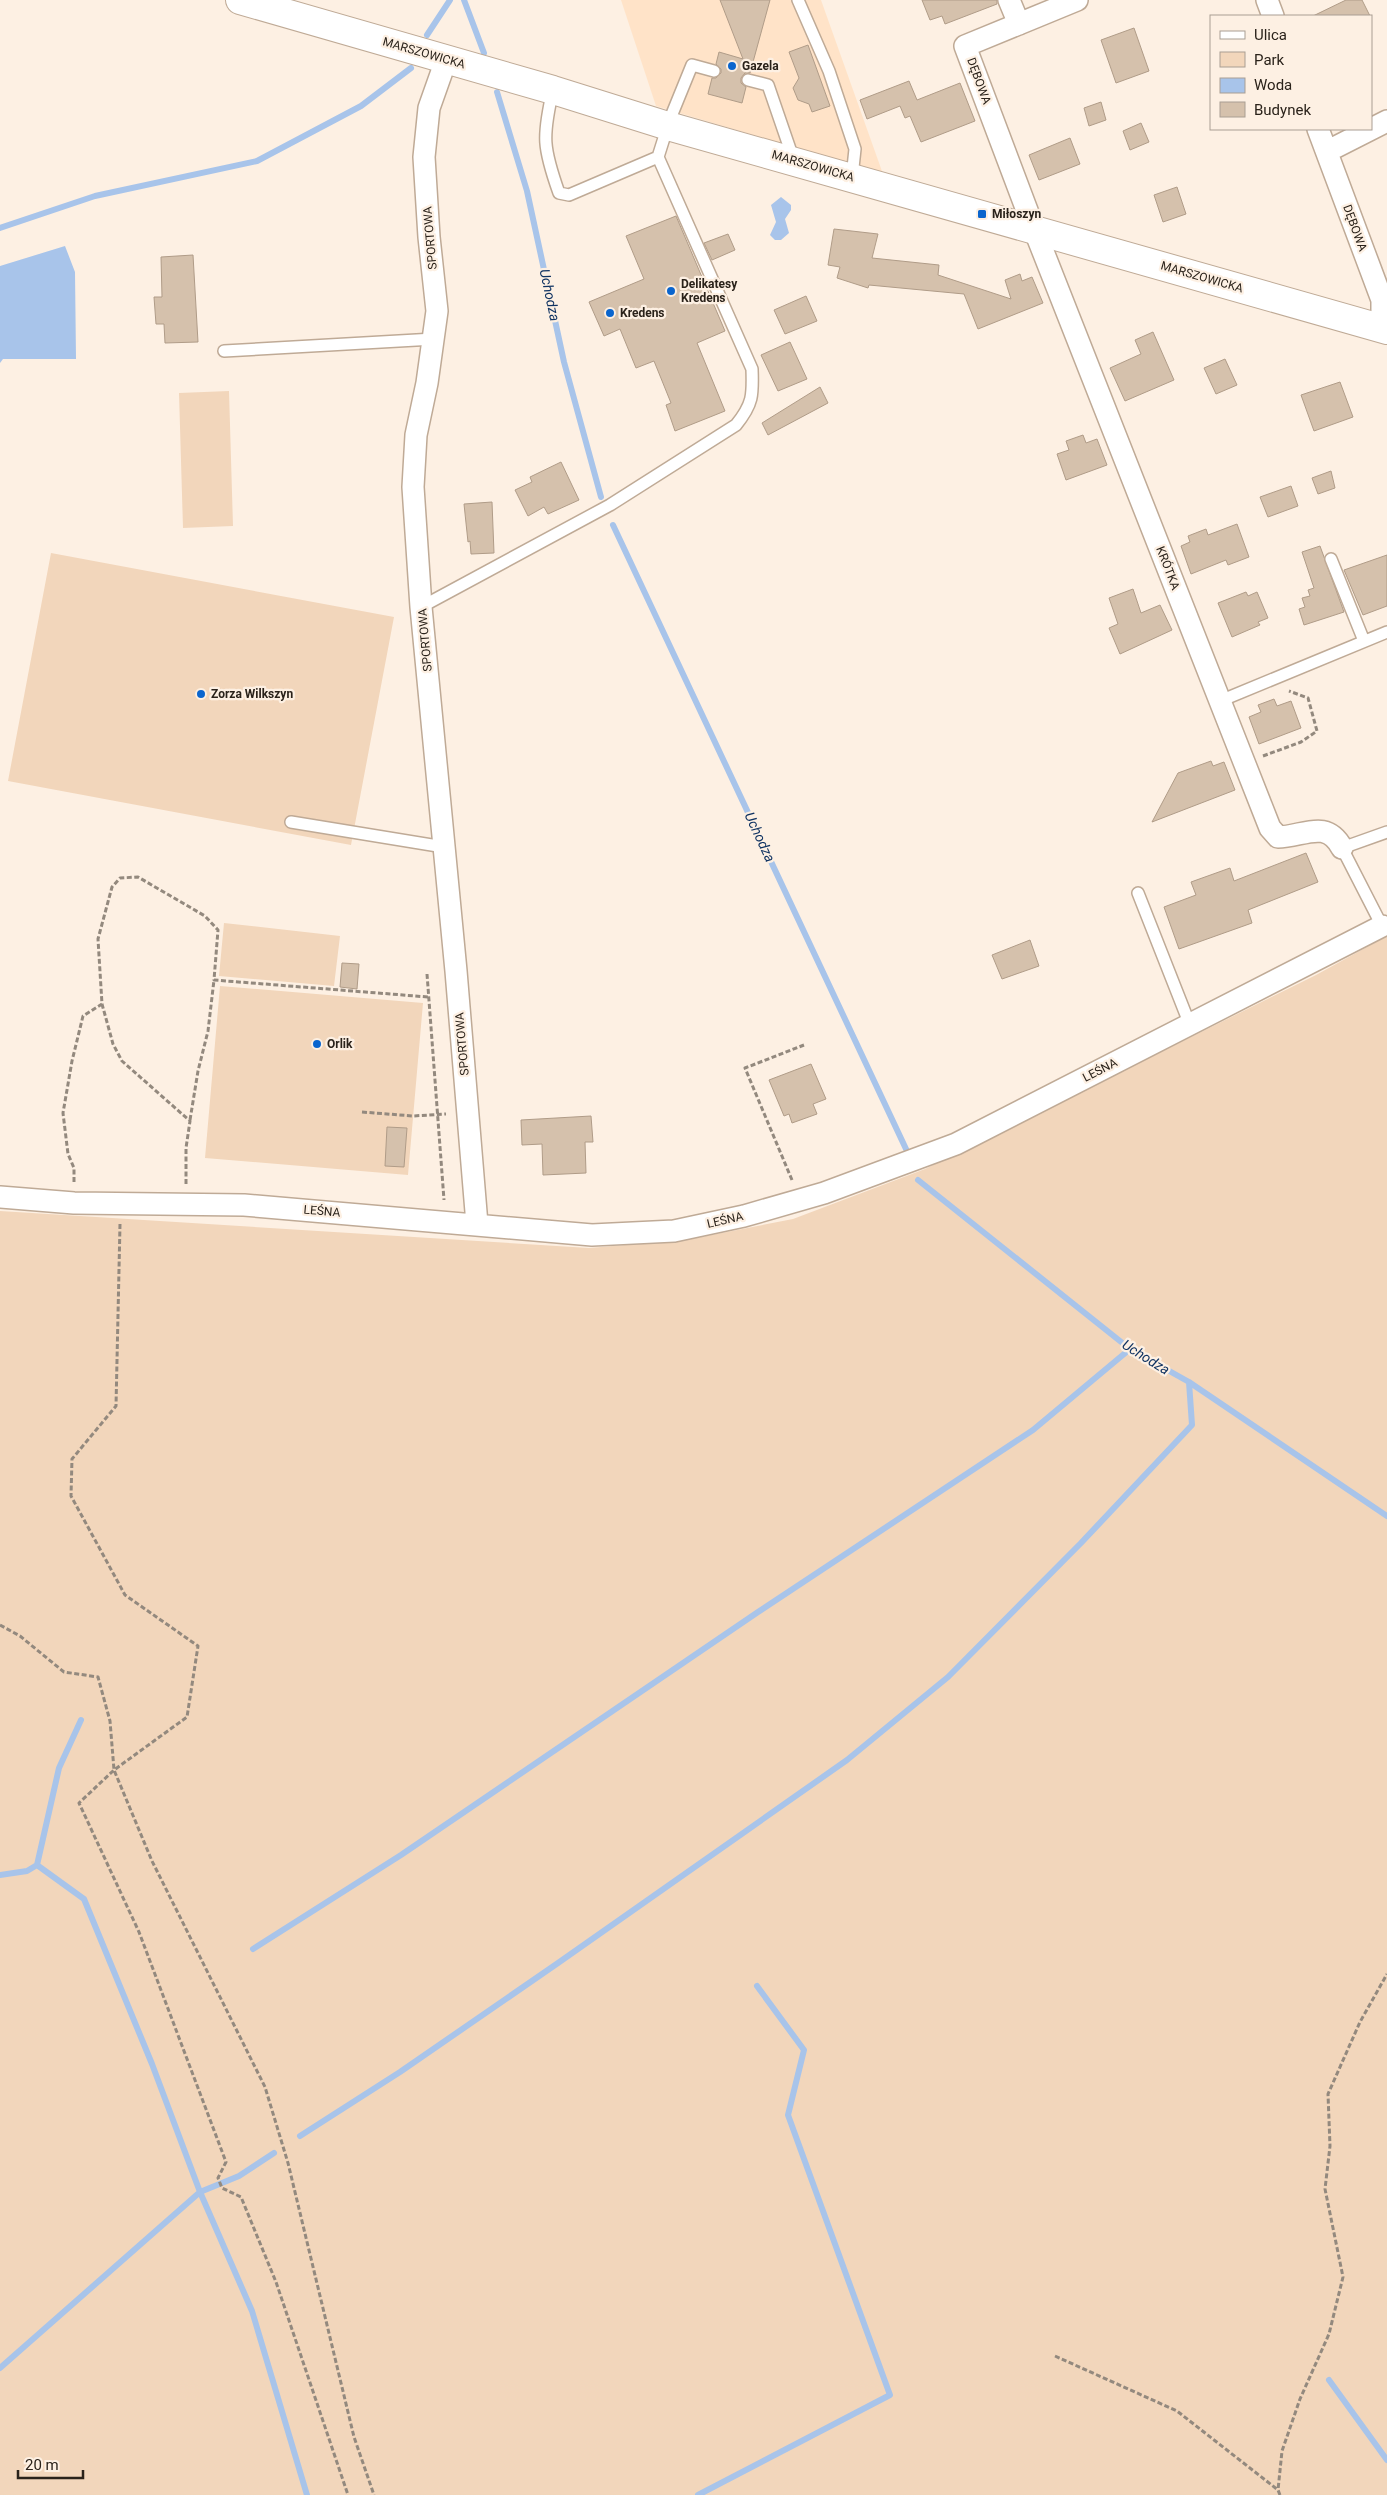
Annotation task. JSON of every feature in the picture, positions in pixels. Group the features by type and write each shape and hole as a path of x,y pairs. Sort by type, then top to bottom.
{"street":[{"name":"MARSZOWICKA","path":"240,0 552,90 668,126 1385,329"},
{"path":"1009,0 1019,24"},
{"name":"DĘBOWA","path":"1034,229 965,46 1077,0"},
{"path":"1267,0 1273,15"},
{"name":"SPORTOWA","path":"446,60 429,108 424,157 429,237 437,311 434,339 416,435 413,487 421,607 444,847 476,1224"},
{"path":"1372,129 1387,122"},
{"name":"DĘBOWA","path":"1318,130 1328,151 1382,300 1385,329"},
{"path":"1328,151 1371,130"},
{"name":"KRÓTKA","path":"1034,229 1270,828 1278,837 1290,837 1308,831 1324,831 1337,839 1342,848"},
{"name":"LEŚNA","path":"0,1197 74,1202 244,1205 476,1224 592,1236 674,1231 744,1216 800,1200 899,1167 956,1144 1384,924"}],"lane":[{"path":"798,0 829,71 855,149 852,177"},
{"path":"421,607 610,505 736,425 747,411 753,395 752,369 658,157 692,65 714,71"},
{"path":"748,80 768,85 791,152 790,159"},
{"path":"552,90 544,127 546,158 559,194 569,195 658,157"},
{"path":"224,351 434,339"},
{"path":"1331,559 1364,641"},
{"path":"1220,701 1387,632"},
{"path":"292,822 444,847"},
{"path":"1384,924 1342,848 1387,832"},
{"path":"1138,893 1190,1025"}],"path":[{"path":"1244,764 1301,742 1317,731 1308,698 1288,691 1279,692"},
{"path":"184,1204 186,1148 198,1071 208,1031 218,930 205,916 138,877 120,878 112,887 98,939 102,1004 113,1044 122,1061 190,1121"},
{"path":"427,974 446,1222"},
{"path":"214,980 428,998"},
{"path":"74,1202 74,1168 68,1154 63,1112 72,1061 84,1016 102,1004"},
{"path":"800,1200 745,1068 804,1045"},
{"path":"362,1112 413,1116 437,1115"},
{"path":"121,1203 116,1406 72,1459 71,1496 125,1595 198,1646 187,1717 114,1770 79,1803 139,1932 226,2162 218,2178 222,2188 240,2197 276,2282 348,2495"},
{"path":"0,1625 20,1636 64,1672 98,1678 110,1721 114,1770 152,1861 265,2087 288,2163 354,2437 374,2495"},
{"path":"1280,2495 1278,2490 1282,2452 1300,2399 1329,2334 1343,2277 1325,2189 1330,2146 1328,2094 1360,2022 1387,1974"},
{"path":"1055,2356 1177,2411 1278,2490"}],"shaded area":[{"path":"621,0 821,0 883,174 656,106"}],"green space":[{"path":"229,391 233,526 183,528 179,393"},
{"name":"Zorza Wilkszyn","path":"51,553 394,617 351,845 8,781"},
{"path":"224,923 340,936 334,986 219,976"},
{"path":"1387,936 1387,2495 0,2495 0,1211 589,1248 686,1240 793,1219 925,1169 1316,975"},
{"name":"Orlik","path":"220,986 423,1003 408,1175 205,1158"}],"water":[{"path":"781,197 791,205 791,210 785,219 789,233 781,240 775,240 770,235 776,222 771,205"},
{"path":"65,246 75,272 76,359 3,359 0,363 0,266"}],"building":[{"path":"720,0 770,0 750,73 745,73 741,78 741,83 746,87 742,103 708,94 712,78 716,78 721,73 721,69 716,64 719,52 743,59"},
{"path":"922,0 997,0 997,4 945,24 942,16 930,20"},
{"path":"1346,0 1362,0 1370,15 1315,15"},
{"path":"1134,28 1149,71 1116,83 1101,40"},
{"path":"808,45 830,106 812,112 809,104 798,100 793,88 799,78 789,52"},
{"path":"909,81 917,100 960,83 975,121 921,142 910,116 905,118 900,106 867,119 860,100"},
{"path":"1101,102 1106,120 1089,126 1084,108"},
{"path":"1141,123 1149,142 1130,150 1123,131"},
{"path":"1070,138 1080,164 1039,180 1029,155"},
{"path":"1177,187 1186,214 1163,222 1154,195"},
{"name":"Delikatesy Kredens","path":"676,216 725,331 697,343 725,411 675,431 666,405 671,403 654,361 636,368 620,329 604,336 589,302 644,279 626,236"},
{"path":"834,229 878,234 872,258 939,265 938,275 1011,299 1005,280 1020,274 1022,281 1032,277 1043,303 978,329 964,294 869,285 868,288 837,278 840,267 828,265"},
{"path":"728,234 735,250 712,260 704,243"},
{"path":"193,255 198,342 165,343 164,324 156,324 154,297 162,297 161,257"},
{"path":"806,296 817,321 785,334 774,310"},
{"path":"1153,332 1174,380 1125,401 1110,368 1141,354 1135,340"},
{"path":"790,342 807,379 778,391 761,355"},
{"path":"1225,359 1237,385 1216,394 1204,368"},
{"path":"1340,382 1353,417 1314,431 1301,395"},
{"path":"820,387 828,403 768,435 762,423"},
{"path":"1083,435 1086,443 1097,439 1107,465 1066,480 1057,454 1069,450 1066,441"},
{"path":"561,462 579,500 548,514 544,507 528,516 515,490 532,482 530,477"},
{"path":"1331,471 1335,488 1318,494 1312,478"},
{"path":"1291,486 1298,506 1268,517 1260,497"},
{"path":"492,502 494,553 471,554 464,504"},
{"path":"1237,524 1249,557 1228,565 1226,560 1191,574 1181,546 1190,542 1188,536 1206,529 1208,535"},
{"path":"1320,546 1344,612 1304,625 1299,609 1305,607 1302,598 1310,596 1308,590 1314,588 1302,552"},
{"path":"1387,555 1387,606 1363,615 1344,570"},
{"path":"1133,589 1141,613 1160,605 1172,630 1120,654 1109,628 1118,624 1109,598"},
{"path":"1246,592 1248,596 1257,592 1268,618 1258,622 1260,625 1232,637 1218,603"},
{"path":"1274,699 1277,706 1291,701 1301,728 1259,744 1249,717 1261,712 1258,705"},
{"path":"1211,761 1213,766 1224,762 1235,790 1152,822 1178,773"},
{"path":"1306,853 1318,882 1248,910 1252,923 1179,949 1164,907 1196,895 1191,882 1230,868 1234,881"},
{"path":"1030,940 1039,966 1002,979 992,955"},
{"path":"342,963 359,964 357,989 340,987"},
{"path":"811,1064 826,1099 813,1104 817,1114 792,1123 789,1114 784,1116 769,1080"},
{"path":"591,1116 593,1142 585,1142 586,1173 543,1175 542,1144 522,1145 521,1120"},
{"path":"387,1127 407,1128 404,1167 385,1166"}],"waterway":[{"path":"427,35 450,0"},
{"name":"Uchodza","path":"464,0 484,53"},
{"path":"0,228 95,196 257,161 361,106 411,68"},
{"name":"Uchodza","path":"497,92 527,191 564,362 601,497"},
{"name":"Uchodza","path":"613,525 906,1149"},
{"name":"Uchodza","path":"918,1180 1130,1349 1189,1382 1387,1516"},
{"path":"253,1949 401,1855 758,1612 1033,1430 1130,1349"},
{"path":"300,2136 400,2072 847,1760 948,1677 1081,1543 1192,1425 1189,1382"},
{"path":"0,1875 27,1871 37,1865 59,1768 81,1720"},
{"path":"0,2368 200,2192 152,2064 84,1899 37,1865"},
{"path":"698,2495 890,2395 788,2115 804,2050 757,1986"},
{"path":"274,2153 239,2176 200,2192 252,2311 307,2495"},
{"path":"1329,2380 1387,2460"}],"place":[{"name":"Gazela","path":"732,66"},
{"name":"Miłoszyn","path":"982,214"},
{"name":"Delikatesy Kredens","path":"671,291"},
{"name":"Kredens","path":"610,313"},
{"name":"Zorza Wilkszyn","path":"201,694"},
{"name":"Orlik","path":"317,1044"}]}
